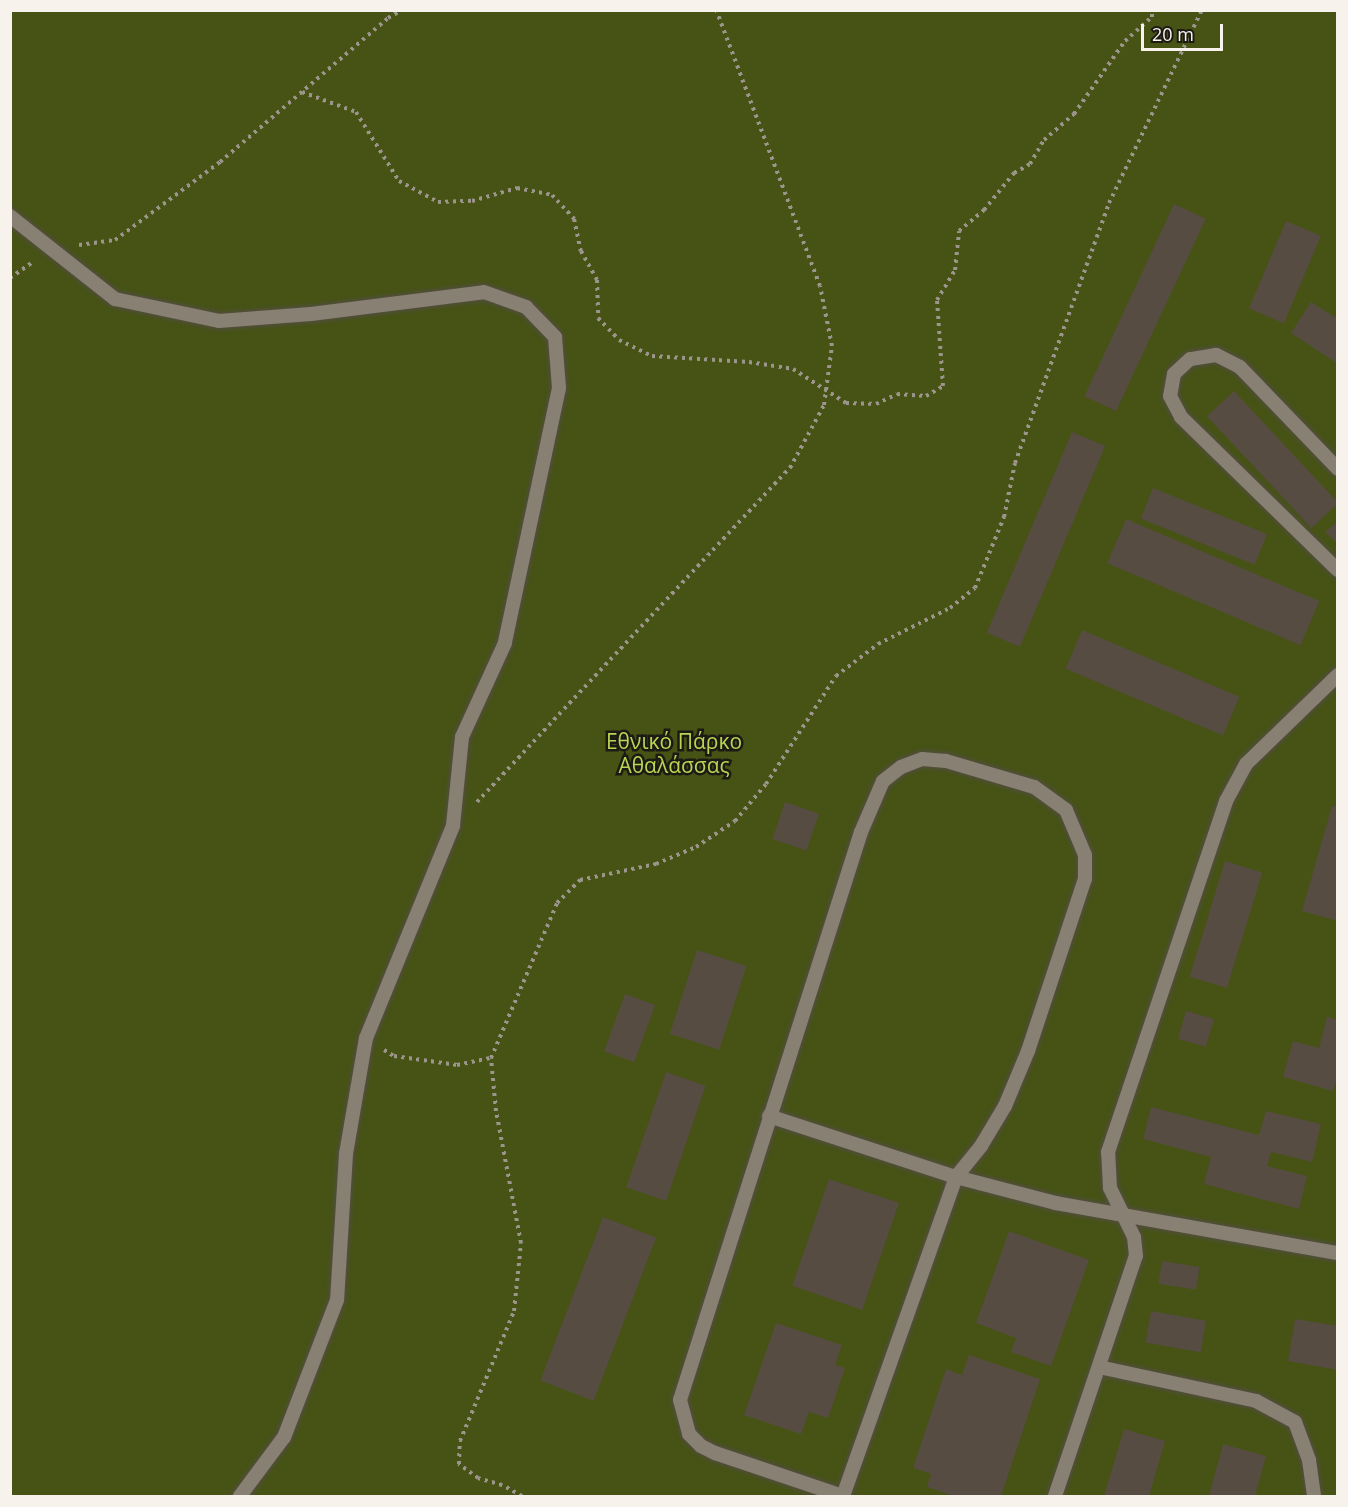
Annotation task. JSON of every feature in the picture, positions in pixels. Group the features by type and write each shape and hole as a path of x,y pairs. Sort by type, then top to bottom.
{"lane":[{"path":"10,216 115,299 219,321 311,314 484,292 526,307 555,337 559,388 504,643 462,736 453,826 366,1038 346,1154 337,1300 284,1437 240,1497"},
{"path":"1338,469 1240,367 1216,356 1190,359 1174,374 1170,396 1180,417 1338,570"},
{"path":"1055,1497 1136,1256 1134,1237 1110,1188 1108,1152 1226,801 1246,764 1338,675"},
{"path":"922,759 946,761 1034,787 1066,810 1085,855 1085,879 1031,1042 1005,1106 981,1146 956,1177 843,1496 715,1453 689,1434 683,1420 683,1381 857,842 883,781 901,766 922,759"},
{"path":"769,1116 956,1177 1124,1218 1338,1253"},
{"path":"1100,1367 1256,1401 1295,1422 1309,1460 1314,1497"}],"path":[{"path":"10,278 49,249 115,240 220,162 402,10"},
{"path":"453,826 790,468 824,405 832,346 820,286 717,10"},
{"path":"302,92 356,112 399,181 438,202 472,201 517,188 552,195 574,219 581,251 597,280 598,318 619,340 652,356 749,362 793,369 846,403 876,404 897,394 926,396 943,386 937,300 955,270 959,231 984,210 1014,173 1030,164 1044,140 1074,114 1125,41 1152,17 1152,10"},
{"path":"522,1497 502,1485 478,1478 459,1464 460,1441 514,1311 520,1243 496,1111 491,1058 557,903 580,880 656,864 696,846 735,821 766,784 836,676 878,644 950,608 975,588 1004,517 1015,463 1109,203 1202,10"},
{"path":"366,1038 394,1056 457,1065 491,1058"}],"green space":[{"name":"Εθνικό Πάρκο Αθαλάσσας","path":"10,11 1337,11 1337,1496 10,1496"}],"building":[{"path":"1174,204 1206,219 1116,411 1084,396"},
{"path":"1286,221 1321,236 1284,323 1249,308"},
{"path":"1311,302 1338,319 1338,364 1291,333"},
{"path":"1234,391 1338,503 1311,528 1207,416"},
{"path":"1072,432 1105,446 1020,647 987,633"},
{"path":"1153,488 1267,534 1255,565 1141,519"},
{"path":"1126,519 1319,601 1301,645 1107,563"},
{"path":"1338,521 1338,544 1325,532"},
{"path":"1082,630 1239,697 1223,735 1066,669"},
{"path":"785,802 819,814 806,851 772,839"},
{"path":"1332,806 1338,807 1338,921 1302,911"},
{"path":"1225,861 1262,872 1227,988 1190,977"},
{"path":"697,950 746,966 719,1050 670,1034"},
{"path":"625,994 655,1005 634,1062 604,1051"},
{"path":"1186,1011 1214,1019 1206,1047 1178,1039"},
{"path":"1327,1017 1338,1020 1338,1075 1333,1091 1283,1077 1293,1041 1319,1048"},
{"path":"666,1072 706,1086 666,1201 626,1187"},
{"path":"1151,1107 1259,1135 1266,1111 1321,1124 1312,1162 1271,1152 1267,1166 1307,1176 1299,1209 1204,1184 1211,1157 1143,1139"},
{"path":"829,1179 899,1203 862,1310 792,1286"},
{"path":"603,1217 656,1237 593,1401 540,1380"},
{"path":"1009,1231 1089,1260 1051,1366 1011,1352 1016,1338 976,1323"},
{"path":"1162,1261 1200,1267 1196,1290 1158,1284"},
{"path":"1151,1311 1206,1321 1201,1352 1145,1343"},
{"path":"1295,1319 1338,1326 1338,1370 1288,1361"},
{"path":"776,1323 842,1345 835,1365 845,1368 828,1418 809,1412 801,1434 744,1415"},
{"path":"969,1355 1040,1379 1001,1496 954,1496 927,1487 931,1474 913,1468 946,1369 962,1375"},
{"path":"1124,1429 1165,1441 1149,1496 1104,1496"},
{"path":"1223,1444 1266,1456 1255,1496 1209,1496"}]}
